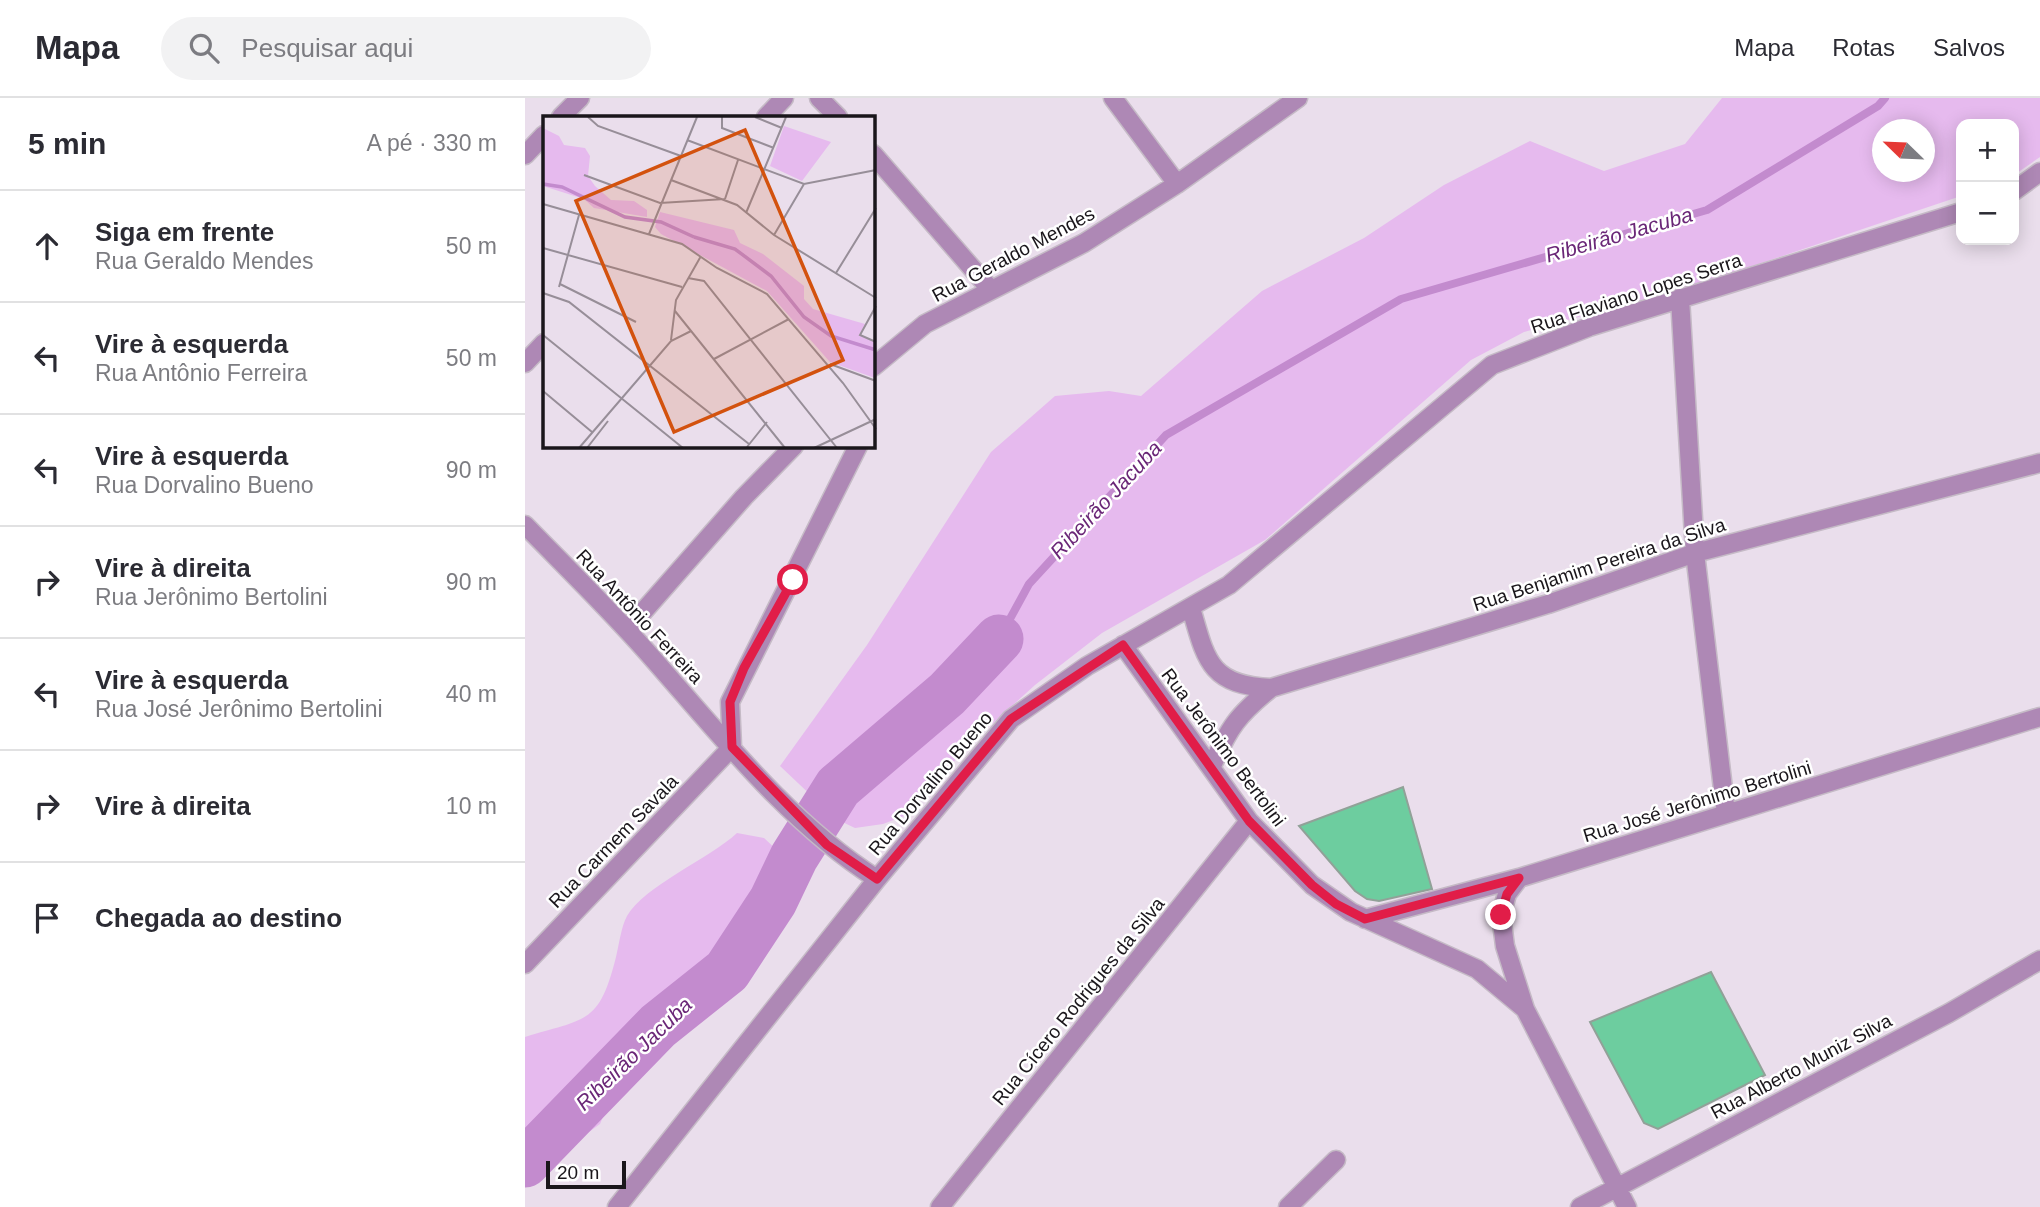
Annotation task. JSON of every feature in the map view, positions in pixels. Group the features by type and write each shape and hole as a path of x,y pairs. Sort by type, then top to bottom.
{"street":[{"path":"563,116 580,98"},
{"path":"767,116 784,98"},
{"path":"819,98 837,116"},
{"path":"1114,98 1177,184"},
{"name":"Rua Geraldo Mendes","path":"875,365 925,324 1084,243 1177,184 1297,98"},
{"path":"525,155 543,136"},
{"path":"875,155 991,289"},
{"path":"2019,187 2040,172"},
{"path":"2019,195 2040,189"},
{"name":"Rua Flaviano Lopes Serra","path":"1229,585 1492,365 1589,327 1956,214"},
{"path":"1681,298 1695,553 1726,814"},
{"path":"525,363 543,344"},
{"path":"627,630 744,497 792,448"},
{"path":"732,747 730,702 857,448"},
{"name":"Rua Benjamim Pereira da Silva","path":"1212,766 1226,733 1240,713 1271,688 1548,604 1695,553 2040,463"},
{"name":"Rua Antônio Ferreira","path":"525,525 627,630 732,747 820,838 877,879"},
{"name":"Rua Dorvalino Bueno","path":"617,1207 877,879 1011,719 1123,645 1229,585"},
{"path":"1191,608 1212,668 1226,680 1244,687 1271,688"},
{"name":"Rua Jerônimo Bertolini","path":"1123,645 1249,821 1312,885 1336,904 1365,919 1477,969 1525,1009"},
{"name":"Rua José Jerônimo Bertolini","path":"1365,919 1519,878 2040,717"},
{"name":"Rua Carmem Savala","path":"525,964 732,747"},
{"name":"Rua Cícero Rodrigues da Silva","path":"940,1207 1249,821"},
{"path":"1519,878 1507,894 1501,915 1505,946 1525,1009 1627,1207"},
{"name":"Rua Alberto Muniz Silva","path":"1580,1207 1948,1013 2040,960"},
{"path":"1288,1207 1336,1160"}],"shaded area":[{"path":"1722,98 2040,98 2040,157 2019,172 2019,119 1956,119 1956,198 1699,284 1524,332 1471,360 1265,540 1102,633 1035,685 971,743 904,816 883,824 855,828 836,819 780,766 867,645 991,452 1055,396 1109,391 1141,396 1262,291 1364,238 1444,185 1530,141 1604,171 1685,144"},
{"path":"737,833 764,838 779,852 779,871 766,896 705,972 665,1002 635,1039 600,1124 589,1132 546,1145 527,1162 525,1179 525,1037 576,1021 596,1007 610,979 625,920 647,894"}],"building":[{"path":"1403,787 1432,889 1379,901 1367,899 1355,891 1299,826"},
{"path":"1711,972 1765,1075 1658,1129 1644,1123 1590,1022"}],"waterway":[{"name":"Ribeirão Jacuba","path":"999,639 1029,584 1166,435 1401,299 1707,210 1878,106 1885,98"},
{"name":"Ribeirão Jacuba","path":"525,1163 658,1026 727,971 773,901 794,857 838,787 947,694 999,639"}],"route":[{"path":"793,580 744,668 730,702 732,747 827,845 877,879 1011,719 1087,666 1123,645 1249,821 1312,885 1336,904 1365,919 1519,878 1507,894 1501,915"}]}
